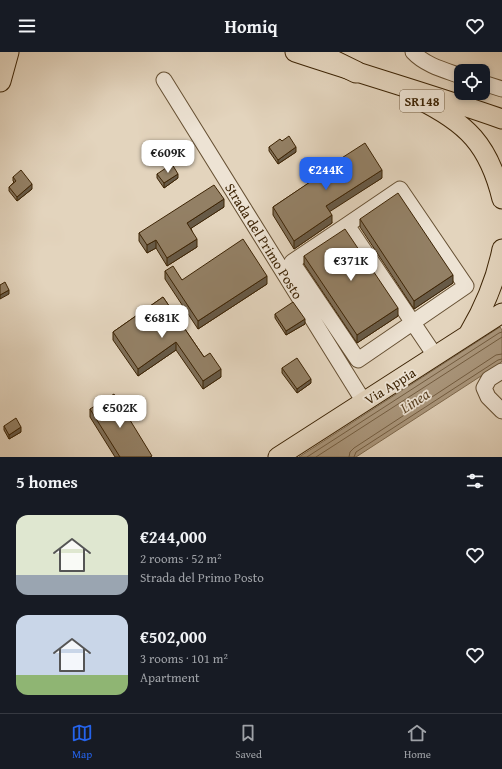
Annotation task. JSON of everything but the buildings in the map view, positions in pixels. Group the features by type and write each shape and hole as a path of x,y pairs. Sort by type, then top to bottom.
{"highway":[{"path":"0,81 8,52"},
{"path":"315,52 356,72"}],"main road":[{"name":"SR148","path":"295,52 449,100 502,119"},
{"name":"SR148","path":"356,72 435,108 463,127 479,144 492,170 502,199"},
{"name":"SR148","path":"449,100 502,112"},
{"path":"468,336 492,289 502,249"},
{"name":"Via Appia","path":"278,457 502,314"}],"street":[{"path":"412,52 418,58 454,73"},
{"name":"Strada del Primo Posto","path":"164,80 364,402"},
{"path":"490,85 502,89"},
{"path":"400,189 466,286 413,322 358,360 292,262 400,189"},
{"path":"347,225 436,357"},
{"path":"502,371 489,379 484,388 488,397 502,411"}],"water":[{"name":"Linea","path":"500,327 502,330 502,361 498,365 356,457 299,457"}]}
